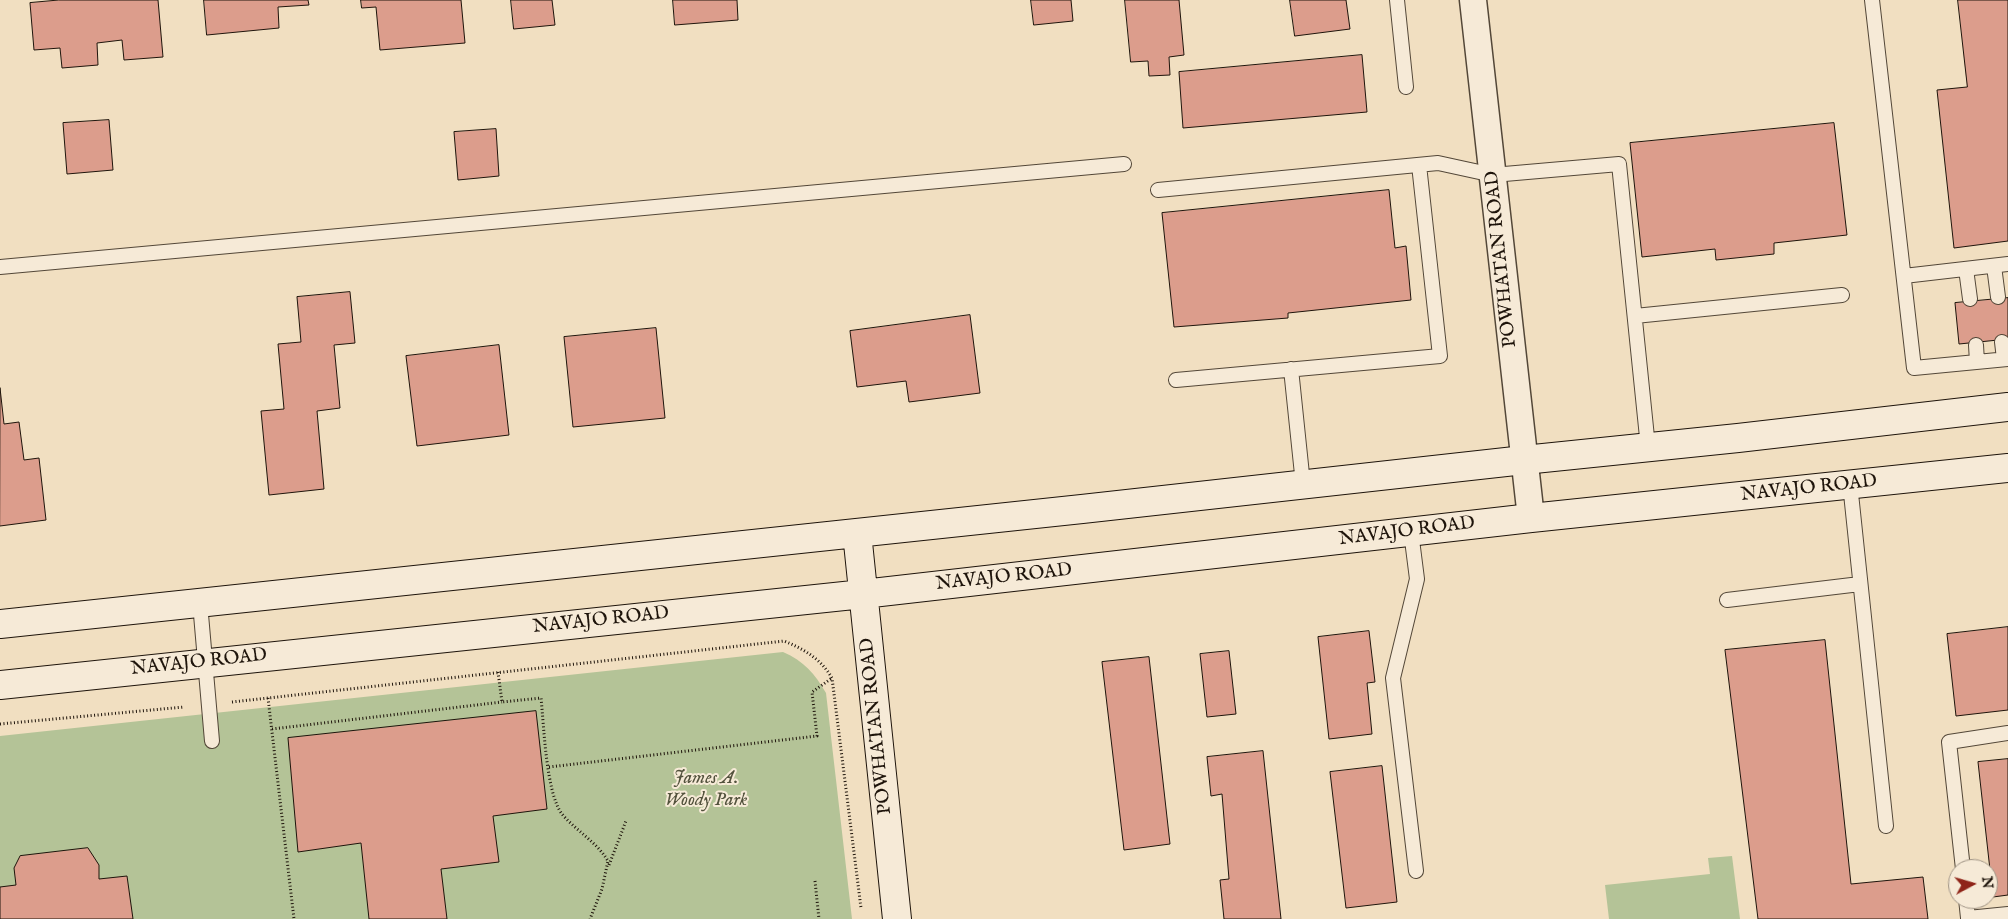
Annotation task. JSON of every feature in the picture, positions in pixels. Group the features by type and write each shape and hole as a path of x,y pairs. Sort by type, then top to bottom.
{"main road":[{"path":"0,624 857,533 2008,407"},
{"name":"NAVAJO ROAD","path":"0,685 863,594 1530,518 2008,468"},
{"name":"POWHATAN ROAD","path":"857,533 896,919"}],"street":[{"name":"POWHATAN ROAD","path":"1473,0 1530,518"}],"lane":[{"path":"1397,0 1406,87"},
{"path":"1872,0 1914,368 2006,359 2002,342"},
{"path":"1158,190 1438,163 1493,175 1619,164 1648,447"},
{"path":"0,267 1124,164"},
{"path":"1176,380 1440,356 1419,165"},
{"path":"1904,276 2001,265 1998,297"},
{"path":"1966,269 1970,300"},
{"path":"1635,316 1842,295"},
{"path":"1976,345 1977,362"},
{"path":"1291,369 1304,484"},
{"path":"1850,484 1886,826"},
{"path":"1411,532 1417,579 1393,678 1416,871"},
{"path":"1727,600 1860,584"},
{"path":"200,603 212,741"},
{"path":"1962,859 1948,742 2008,733"},
{"path":"1967,909 1968,918 2008,914"}],"path":[{"path":"0,724 268,698 784,641 810,653 825,667 832,678 862,909"},
{"path":"498,672 502,702"},
{"path":"549,767 817,736 812,692 832,678"},
{"path":"268,698 294,919"},
{"path":"272,729 541,698 549,767 554,796 560,812 600,850 608,861 608,867"},
{"path":"590,919 626,821"},
{"path":"815,881 819,919"}],"green space":[{"name":"James A. Woody Park","path":"783,652 808,669 826,693 852,919 0,919 0,736"},
{"path":"1732,856 1740,919 1609,919 1605,885 1710,874 1708,858"}],"building":[{"path":"59,0 158,0 163,57 124,60 122,40 97,43 98,65 62,68 60,48 34,50 30,3"},
{"path":"204,0 308,0 309,5 278,7 279,28 207,35"},
{"path":"361,0 461,0 465,43 380,50 376,7 362,8"},
{"path":"511,0 552,0 555,25 514,29"},
{"path":"673,0 737,0 738,20 675,25"},
{"path":"1031,0 1071,0 1073,21 1034,25"},
{"path":"1125,0 1179,0 1184,55 1169,57 1170,75 1149,76 1148,61 1131,62"},
{"path":"1290,0 1346,0 1350,29 1295,36"},
{"path":"1958,0 2008,0 2008,241 1954,248 1937,90 1967,87"},
{"path":"1362,55 1367,112 1183,128 1179,72"},
{"path":"109,120 113,170 67,174 63,123"},
{"path":"1834,123 1847,235 1774,243 1774,254 1716,260 1715,249 1642,257 1630,143"},
{"path":"496,129 499,176 458,180 454,132"},
{"path":"1389,190 1395,248 1406,246 1411,300 1288,313 1288,318 1174,327 1162,213"},
{"path":"350,292 355,343 334,345 340,408 317,411 324,489 269,495 261,411 284,409 278,344 301,342 297,297"},
{"path":"2008,298 2008,339 1959,344 1955,303"},
{"path":"970,315 980,393 909,402 906,381 857,387 850,331"},
{"path":"656,328 665,418 573,427 564,337"},
{"path":"499,345 509,435 417,446 406,356"},
{"path":"0,388 4,424 19,422 24,460 39,458 46,520 0,526"},
{"path":"2008,627 2008,710 1956,716 1947,634"},
{"path":"1369,631 1375,682 1367,683 1372,734 1329,739 1318,637"},
{"path":"1825,640 1851,884 1923,877 1928,919 1758,919 1725,650"},
{"path":"1229,651 1236,714 1207,717 1200,654"},
{"path":"1149,657 1170,844 1124,850 1102,662"},
{"path":"536,711 547,809 493,816 499,862 441,869 447,919 369,919 361,843 298,852 288,738"},
{"path":"1263,751 1281,919 1224,919 1220,880 1229,879 1222,794 1211,796 1207,757"},
{"path":"2008,759 2008,895 1998,896 1998,859 1989,859 1978,762"},
{"path":"1382,766 1397,902 1346,908 1330,772"},
{"path":"88,848 99,865 99,879 127,876 133,919 0,919 0,887 16,885 14,868 20,856"}]}
